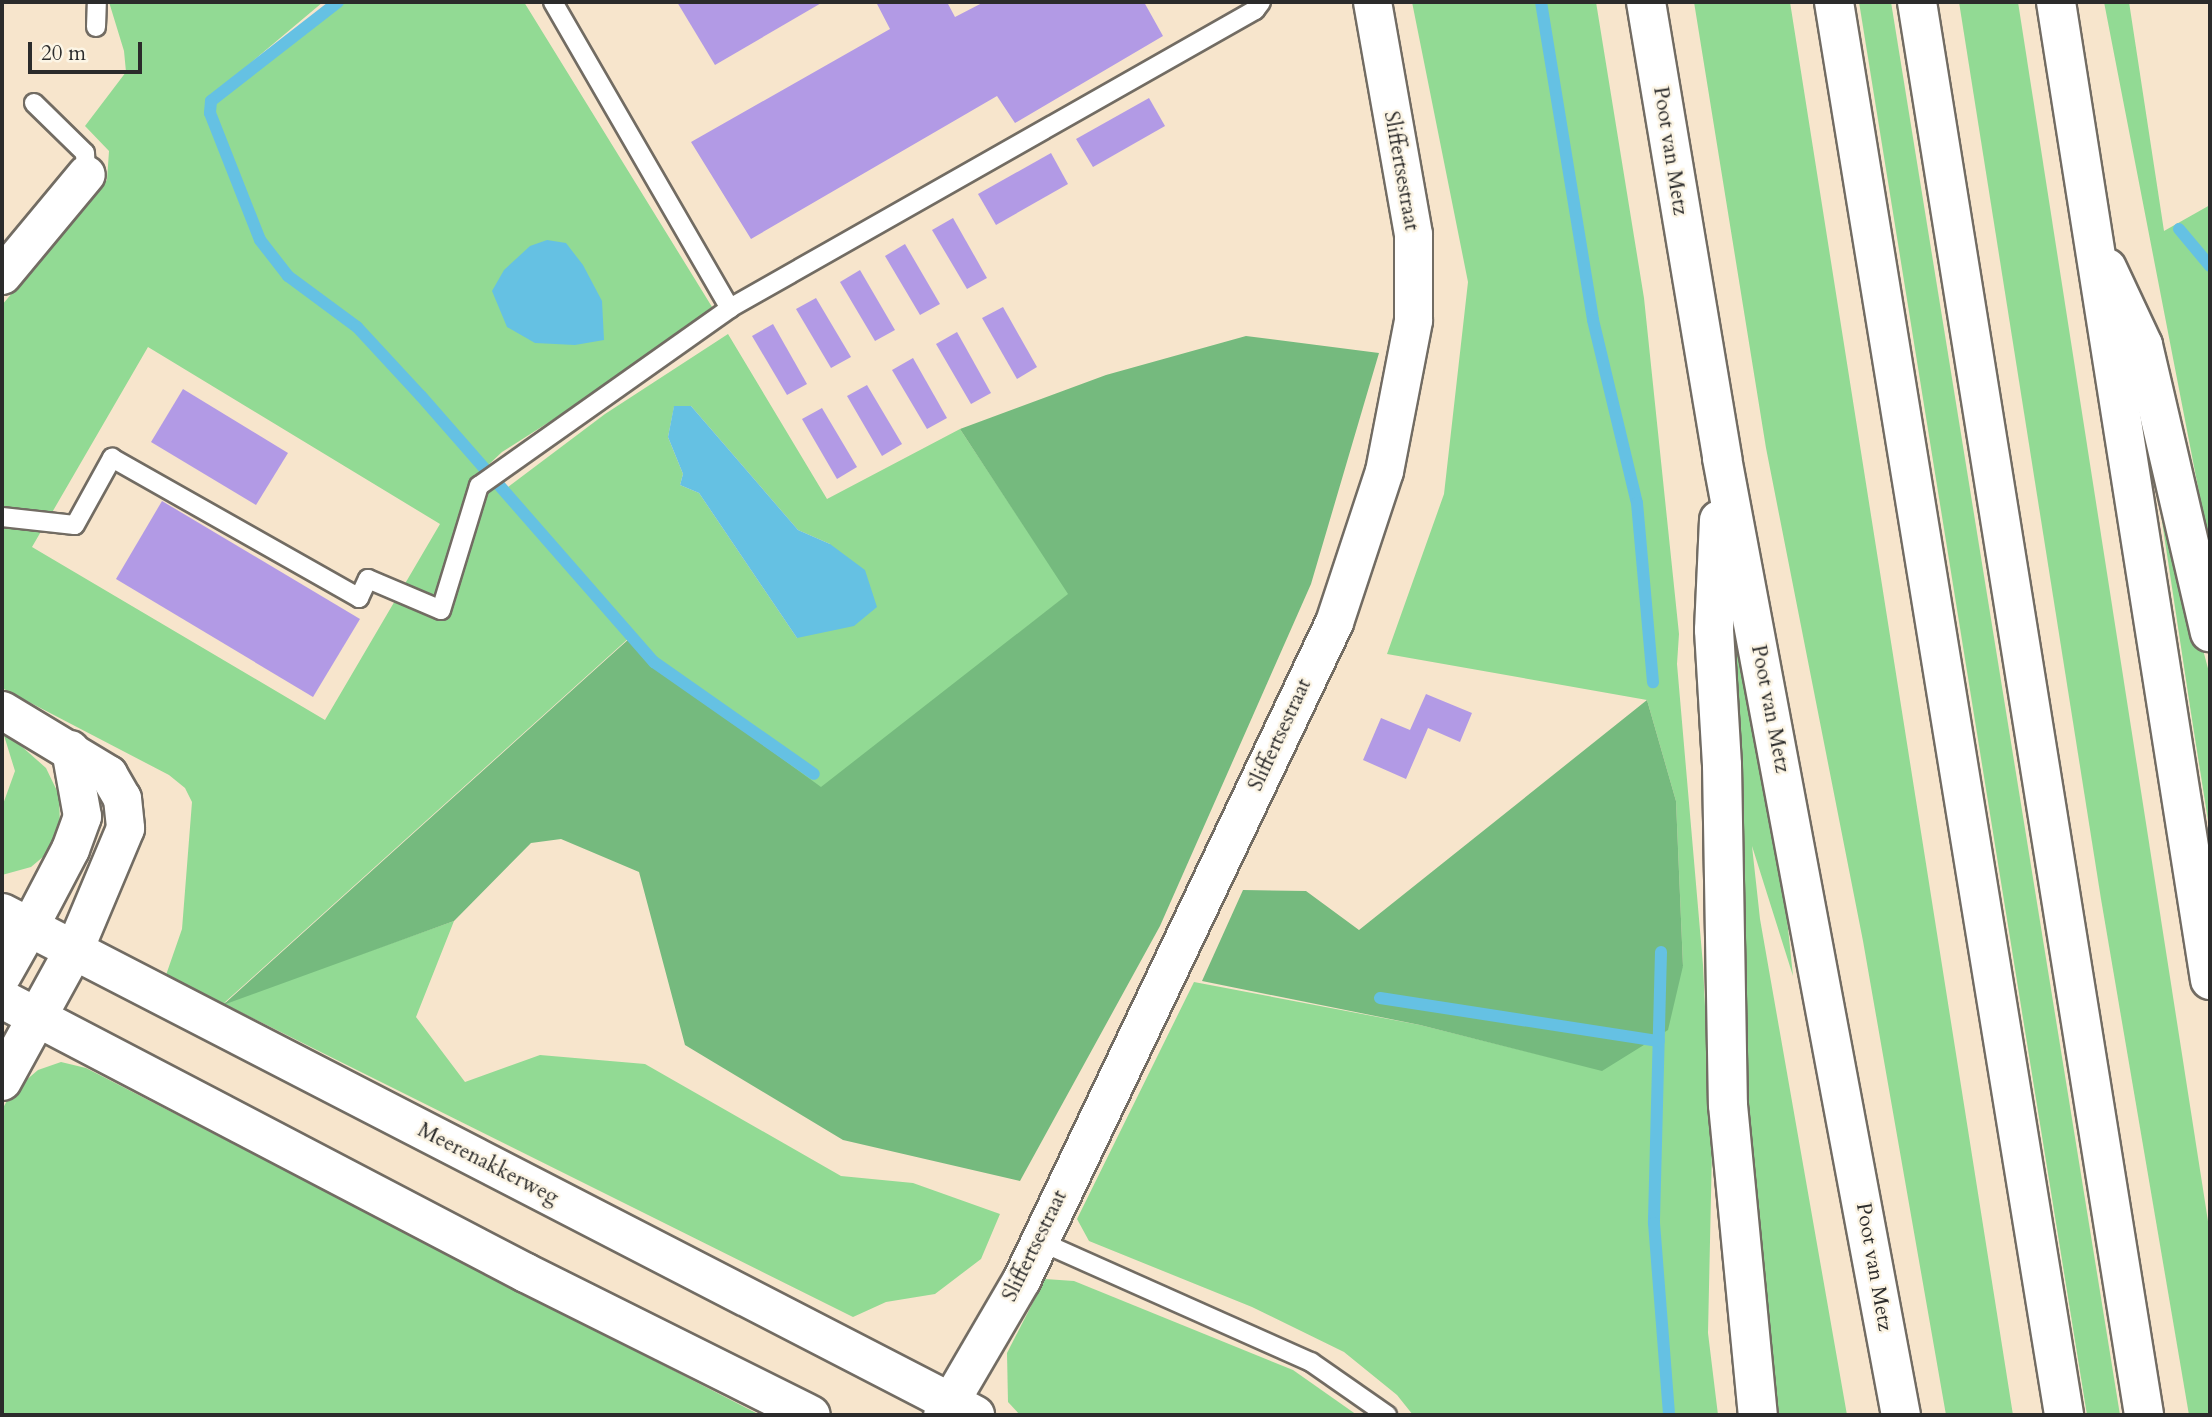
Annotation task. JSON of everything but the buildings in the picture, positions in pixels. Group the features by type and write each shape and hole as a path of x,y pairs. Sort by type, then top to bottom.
{"main road":[{"name":"Poot van Metz","path":"1646,2 1722,458 1901,1415"},
{"path":"1834,2 2064,1415"},
{"path":"1917,2 2144,1415"},
{"path":"2056,2 2210,980"},
{"path":"2094,245 2124,296 2143,345 2210,632"},
{"path":"1722,458 1714,630 1722,765 1728,1105 1758,1415"},
{"path":"2,975 16,920"},
{"name":"Meerenakkerweg","path":"16,920 955,1411"},
{"path":"2,1082 73,951"},
{"path":"2,999 36,1019 811,1415"}],"street":[{"name":"Sliffertsestraat","path":"955,1411 1039,1241 1334,622 1384,471 1413,320 1413,234 1371,2"},
{"path":"2,275 86,174"},
{"path":"2,710 108,774 122,798 125,828 73,951"},
{"path":"16,920 70,849 82,816 70,749"}],"lane":[{"path":"96,27 97,2"},
{"path":"553,2 730,308"},
{"path":"2,517 75,526 112,458 359,598 368,579 441,610 479,486 730,308 1255,10 1261,2"},
{"path":"34,103 85,153 86,174"},
{"path":"1039,1241 1311,1362 1387,1415"}],"green space":[{"path":"109,2 323,2 222,87 339,2 524,2 717,315 502,452 484,469 504,490 605,414 728,334 827,499 960,429 1069,594 821,788 670,677 630,637 224,1003 454,921 416,1017 465,1082 540,1055 645,1064 841,1176 913,1183 1000,1214 981,1259 935,1294 886,1302 853,1317 166,975 182,929 192,802 185,788 169,775 2,688 2,305 107,180 109,151 85,126 126,72 124,51","holes":["148,347 440,524 325,720 32,547","691,406 798,530 830,544 797,638 699,493 680,485 683,474 668,437 674,407"]},
{"path":"1412,2 1596,2 1644,298 1679,634 1677,664 1703,965 1712,1150 1708,1333 1718,1415 1413,1415 1397,1395 1344,1352 1252,1307 1089,1241 1077,1219 1194,982 1420,1025 1602,1070 1683,966 1676,801 1647,700 1387,654 1444,494 1468,282"},
{"path":"1694,2 1790,2 2013,1415 1946,1415 1863,941 1766,448"},
{"path":"1859,2 1891,2 2120,1415 2087,1415"},
{"path":"1959,2 2018,2 2210,1234 2210,1415 2189,1415 2101,899"},
{"path":"2104,2 2129,2 2164,231 2210,205 2210,549"},
{"path":"1246,336 1379,353 1311,584 1160,926 1020,1181 843,1140 685,1045 639,872 561,839 531,843 454,921 223,1005 630,638 670,677 821,787 1068,594 960,429 1106,375"},
{"path":"2153,462 2210,676 2210,833 2191,713"},
{"path":"1732,623 1782,871 1793,976 1752,846 1760,919 1847,1415 1779,1415 1738,1127"},
{"path":"1647,700 1676,801 1683,966 1668,1030 1602,1071 1420,1025 1202,981 1243,890 1306,891 1359,930"},
{"path":"2,729 46,768 59,795 60,825 50,851 31,867 2,875 2,807 15,771"},
{"path":"61,1062 86,1068 760,1415 2,1415 2,1110 11,1093 38,1070"},
{"path":"1045,1279 1074,1281 1293,1370 1357,1415 1020,1415 1008,1402 1007,1353"}],"water":[{"path":"547,240 566,243 583,265 602,301 604,340 575,345 535,343 507,327 492,291 504,270 530,246"},
{"path":"674,406 691,406 798,530 830,544 865,570 877,607 854,626 797,638 699,493 680,485 683,474 668,437"}],"waterway":[{"path":"338,2 211,101 210,113 260,240 288,276 357,327 421,396 654,662 814,774"},
{"path":"1541,2 1593,320 1637,503 1653,682"},
{"path":"2179,229 2210,266"},
{"path":"1661,952 1654,1223 1669,1415"},
{"path":"1380,998 1659,1041"}]}
